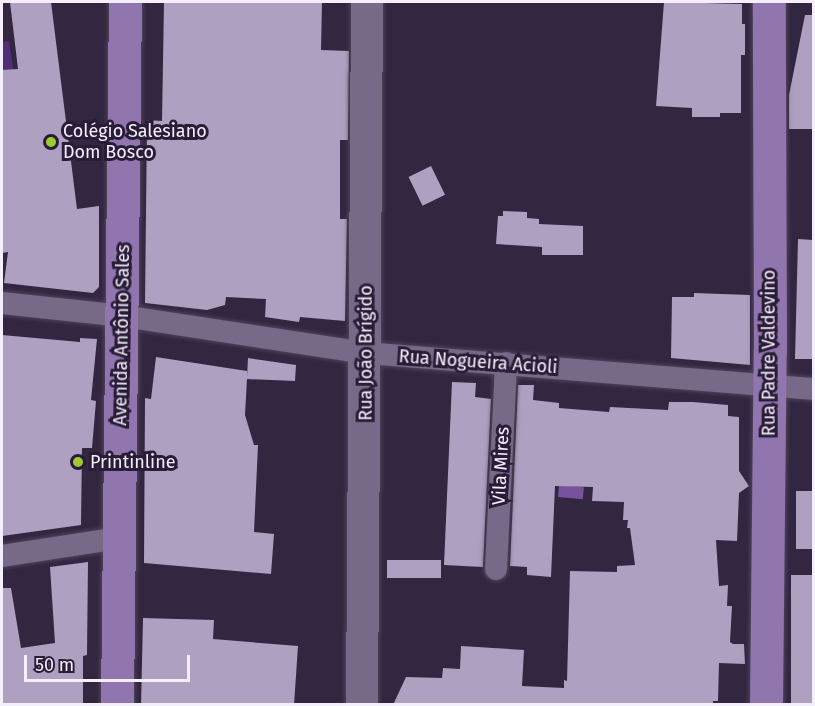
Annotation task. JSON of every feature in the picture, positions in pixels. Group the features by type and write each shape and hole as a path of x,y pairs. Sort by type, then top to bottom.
{"main road":[{"name":"Avenida Antônio Sales","path":"117,705 125,2"},
{"name":"Rua Padre Valdevino","path":"766,705 769,2"}],"street":[{"name":"Rua João Brígido","path":"362,705 367,2"},
{"name":"Rua Nogueira Acioli","path":"2,303 123,316 366,354 506,363 813,389"},
{"name":"Vila Mires","path":"496,569 506,363"},
{"path":"2,556 118,538"}],"shaded area":[{"path":"9,41 20,115 2,118 2,42"},
{"path":"559,485 584,487 583,499 558,497"}],"building":[{"name":"Colégio Salesiano Dom Bosco","path":"10,2 51,2 77,209 99,206 99,287 93,293 4,283 8,252 2,253 2,70 18,69"},
{"path":"164,2 322,2 321,50 349,51 348,140 340,140 340,219 347,219 345,321 300,317 299,322 265,317 266,299 226,297 225,305 207,310 145,303 147,120 162,121"},
{"path":"664,2 742,4 742,24 745,24 745,55 741,55 741,113 720,113 720,117 692,117 692,108 656,106"},
{"path":"805,15 813,15 813,129 789,129 789,95"},
{"path":"431,166 445,195 423,206 409,177"},
{"path":"503,211 527,212 527,218 539,219 539,224 583,226 583,255 542,255 542,247 496,244 498,216 503,216"},
{"path":"798,239 813,240 813,359 795,359"},
{"path":"694,293 750,295 750,365 671,358 672,297 694,297"},
{"path":"2,335 80,342 80,338 97,339 91,400 96,401 92,448 82,448 81,525 2,536"},
{"path":"156,357 247,371 247,377 248,358 296,365 295,381 247,379 245,415 254,445 258,445 254,532 274,534 271,574 144,563 145,398 151,399"},
{"path":"452,382 476,383 475,397 491,399 483,567 444,565"},
{"path":"518,385 534,385 533,400 559,403 559,408 609,412 610,407 668,410 669,402 693,402 728,405 728,416 739,417 739,471 749,486 739,493 737,541 716,540 719,586 728,585 727,606 732,606 730,642 744,644 745,664 719,663 718,701 713,701 713,705 393,705 406,677 442,678 443,668 460,669 461,646 524,650 522,686 564,688 564,680 567,681 570,571 617,572 617,566 635,565 630,528 627,528 628,520 623,520 624,502 592,501 593,487 555,486 551,577 527,575 527,567 510,566"},
{"path":"796,491 813,491 813,549 796,549"},
{"path":"387,560 441,560 441,578 387,578"},
{"path":"88,562 87,655 83,656 83,705 2,705 2,588 11,588 21,648 55,643 50,567"},
{"path":"791,575 813,575 813,704 791,704"},
{"path":"143,618 214,620 213,639 298,646 294,705 141,705"}],"place":[{"name":"Colégio Salesiano Dom Bosco","path":"51,142"},
{"name":"Printinline","path":"78,462"}]}
